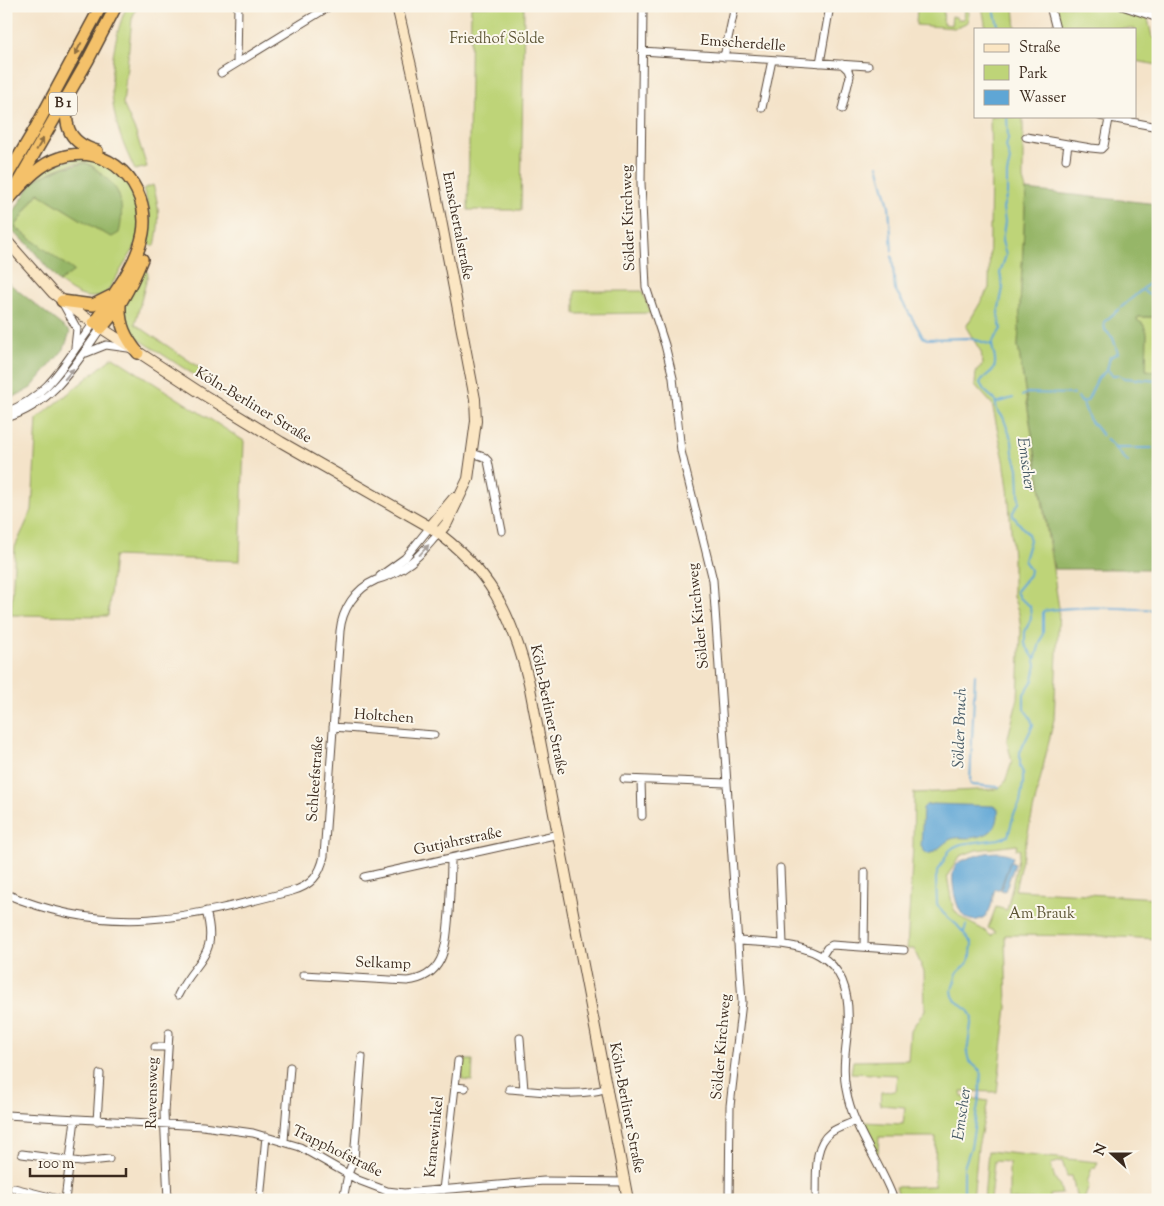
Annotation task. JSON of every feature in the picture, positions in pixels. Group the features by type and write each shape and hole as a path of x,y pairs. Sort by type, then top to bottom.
{"highway":[{"name":"B 1","path":"6,178 35,129 101,6"},
{"name":"B 1","path":"6,201 69,93 116,6"},
{"path":"69,93 66,116 68,129 73,138 88,148 115,158 127,166 136,178 147,204 149,220 146,246 141,262 98,326"},
{"path":"6,201 45,164 67,155 82,154 96,156 123,170 133,183 139,196 143,210 144,227 137,254 116,300 120,324 126,337 138,353"},
{"path":"62,301 92,305 116,300"}],"main road":[{"name":"Emschertalstraße","path":"397,6 415,83 472,381 476,422 468,479 447,523 435,530"},
{"name":"Köln-Berliner Straße","path":"6,240 45,285 62,301 98,326 281,442 435,530 458,547 478,568 502,605 514,632 529,683 628,1200"}],"street":[{"path":"237,63 238,6"},
{"path":"221,73 330,6"},
{"name":"Sölder Kirchweg","path":"644,6 641,183 644,277 666,345 673,378 681,451 713,580 742,1002 730,1106 729,1200"},
{"path":"724,57 735,6"},
{"path":"820,63 830,6"},
{"path":"1050,6 1056,28"},
{"path":"1122,6 1158,18"},
{"name":"Emscherdelle","path":"642,51 868,66"},
{"path":"762,108 772,60"},
{"path":"842,64 848,70 850,76 842,109"},
{"path":"1026,137 1101,149 1104,146 1109,118 1158,127"},
{"path":"1066,159 1068,144"},
{"path":"62,301 77,329 77,341 73,354"},
{"path":"6,418 27,410 44,399 66,378 86,353 98,326"},
{"path":"6,412 40,394 98,326"},
{"path":"86,353 100,346 109,345 126,347 138,353"},
{"path":"472,453 484,457 488,461 502,531"},
{"name":"Schleefstraße","path":"6,894 54,911 106,920 155,920 206,911 300,889 316,878 321,869 324,856 340,631 343,616 354,596 367,585 394,574 411,563 435,530"},
{"name":"Holtchen","path":"333,727 434,735"},
{"path":"624,779 726,783"},
{"path":"641,780 642,816"},
{"name":"Gutjahrstraße","path":"364,876 559,834"},
{"name":"Selkamp","path":"303,974 407,981 422,978 431,973 446,946 451,858"},
{"path":"780,868 783,944"},
{"path":"864,872 864,946"},
{"path":"178,995 207,953 211,929 206,911"},
{"path":"737,941 801,947 822,956 837,972 846,995 848,1012 845,1087 855,1121 894,1200"},
{"path":"822,956 829,946 864,946 904,950"},
{"name":"Ravensweg","path":"168,1200 164,1113 169,1033"},
{"path":"520,1038 524,1090"},
{"name":"Ravensweg","path":"155,1047 168,1047"},
{"path":"344,1200 348,1174 354,1159 362,1057"},
{"name":"Kranewinkel","path":"443,1190 458,1061"},
{"path":"284,1141 290,1067"},
{"path":"97,1121 100,1074"},
{"name":"Kranewinkel","path":"455,1087 465,1088"},
{"path":"510,1090 580,1093 598,1092 608,1088"},
{"name":"Trapphofstraße","path":"6,1115 220,1128 266,1136 300,1147 373,1187 405,1193 544,1181 625,1182"},
{"path":"14,1188 64,1200 71,1161 75,1119"},
{"path":"816,1194 818,1151 823,1140 830,1132 855,1121"},
{"path":"260,1200 266,1136"},
{"path":"22,1154 81,1162 109,1159"}],"green space":[{"path":"127,6 137,6 132,19 123,104 136,133 147,167 135,170 119,130 112,95 114,49"},
{"name":"Friedhof Sölde","path":"471,6 524,6 521,210 468,210"},
{"path":"917,6 944,6 943,24 951,25 952,16 957,19 964,19 965,8 969,12 968,22 955,28 916,25"},
{"path":"982,6 1014,6 1016,28 986,28"},
{"path":"1057,6 1100,6 1148,19 1152,37 1158,39 1158,65 1136,61 1136,28 1062,28"},
{"name":"Am Brauk","path":"990,118 1023,118 1023,180 1026,190 1018,346 1059,608 1054,719 1015,890 1158,898 1158,939 1101,936 1005,935 1007,1007 997,1092 961,1091 962,1097 988,1101 978,1147 973,1200 900,1200 896,1187 934,1186 936,1137 879,1137 878,1153 872,1152 863,1122 903,1124 905,1107 880,1105 881,1092 895,1091 897,1075 851,1073 853,1061 908,1060 910,1031 925,1010 924,972 914,949 907,949 914,793 998,789 1005,782 1012,762 1007,741 1018,698 1021,631 1019,614 1013,596 1013,558 1008,488 992,404 975,385 976,372 983,364 981,352 966,327 989,288","holes":["1017,845 1016,849 1020,850 1007,910 996,907 988,928 996,932 991,936 963,919 955,911 947,876 960,856 976,850"]},
{"path":"85,157 115,168 136,194 140,230 134,249 107,292 94,297 82,296 59,282 73,271 15,227 38,193 103,233 118,193 94,167 86,163 73,164 33,181 51,165"},
{"path":"86,163 104,176 118,193 122,213 119,233 112,237 103,233 38,193 15,227 74,271 59,282 27,243 6,227 33,181 61,168"},
{"path":"153,185 158,215 155,246 149,244 150,217 143,189"},
{"path":"1026,190 1158,204 1158,317 1138,317 1137,320 1143,324 1147,333 1146,370 1158,372 1158,569 1054,569 1018,346"},
{"path":"144,266 148,274 135,324 206,372 202,380 131,334 127,325 125,308 127,299"},
{"path":"6,281 70,332 64,349 31,388 6,401"},
{"path":"575,291 642,291 651,313 575,314"},
{"path":"1138,317 1158,317 1158,372 1146,370 1147,333 1143,324 1137,320"},
{"path":"113,357 244,441 240,561 114,556 108,616 11,615 15,547 32,510 37,419"},
{"path":"463,1060 473,1060 472,1081 462,1080"},
{"path":"988,1151 1098,1162 1095,1168 1092,1168 1084,1200 1077,1200 1072,1176 1067,1176 1062,1161 1051,1164 1055,1180 1059,1183 1062,1194 1050,1195 1050,1200 1009,1200 1009,1162 994,1161 990,1200 984,1200"}],"water":[{"path":"926,805 993,806 998,808 997,822 995,827 987,834 951,839 928,854 921,846 923,808"},
{"path":"986,853 1008,854 1013,857 1011,862 1015,864 1005,891 1001,890 1010,862 1000,889 995,889 987,914 981,919 972,920 966,918 959,909 954,894 953,872 961,861"}],"waterway":[{"name":"Emscher","path":"993,6 999,28"},
{"name":"Emscher","path":"964,1200 964,1167 971,1147 980,1092 981,1071 969,1061 967,1053 972,1017 968,1010 956,1001 952,990 957,973 967,964 971,955 972,943 957,925 943,913 937,904 936,878 949,851 954,847 961,844 1008,836 1014,814 1020,803 1023,783 1020,752 1033,725 1024,709 1024,694 1033,680 1036,665 1025,644 1025,632 1031,618 1030,606 1019,598 1016,591 1029,575 1030,570 1024,560 1030,540 1028,534 1013,516 1013,512 1019,503 1018,468 1013,453 1012,441 1003,417 997,410 995,400 984,390 980,383 994,367 995,359 992,343 1001,329 998,313 1003,288 1000,273 1006,255 1002,241 1005,222 1003,208 1007,194 1007,174 1010,160 1006,146 1008,139 1007,118"},
{"name":"Emscherdelle","path":"878,165 889,206 892,251"},
{"name":"Emscherdelle","path":"892,256 895,289 923,337 927,339 970,338 992,345"},
{"path":"1107,370 1110,357 1118,353 1113,338 1105,330 1104,322 1158,276"},
{"path":"1142,290 1158,299"},
{"path":"1078,397 1081,402 1087,401 1098,378 1107,370"},
{"path":"1108,370 1112,375 1119,375 1124,378 1158,381"},
{"path":"1022,396 1027,393 1074,394"},
{"path":"996,403 1013,398"},
{"path":"1083,403 1089,419 1102,435"},
{"path":"1106,439 1128,462"},
{"path":"1115,448 1152,448"},
{"path":"1035,660 1043,633 1043,611 1085,608 1158,610"},
{"name":"Sölder Bruch","path":"975,675 970,783 972,785 999,787"},
{"name":"Emscher","path":"964,932 966,925"}]}
